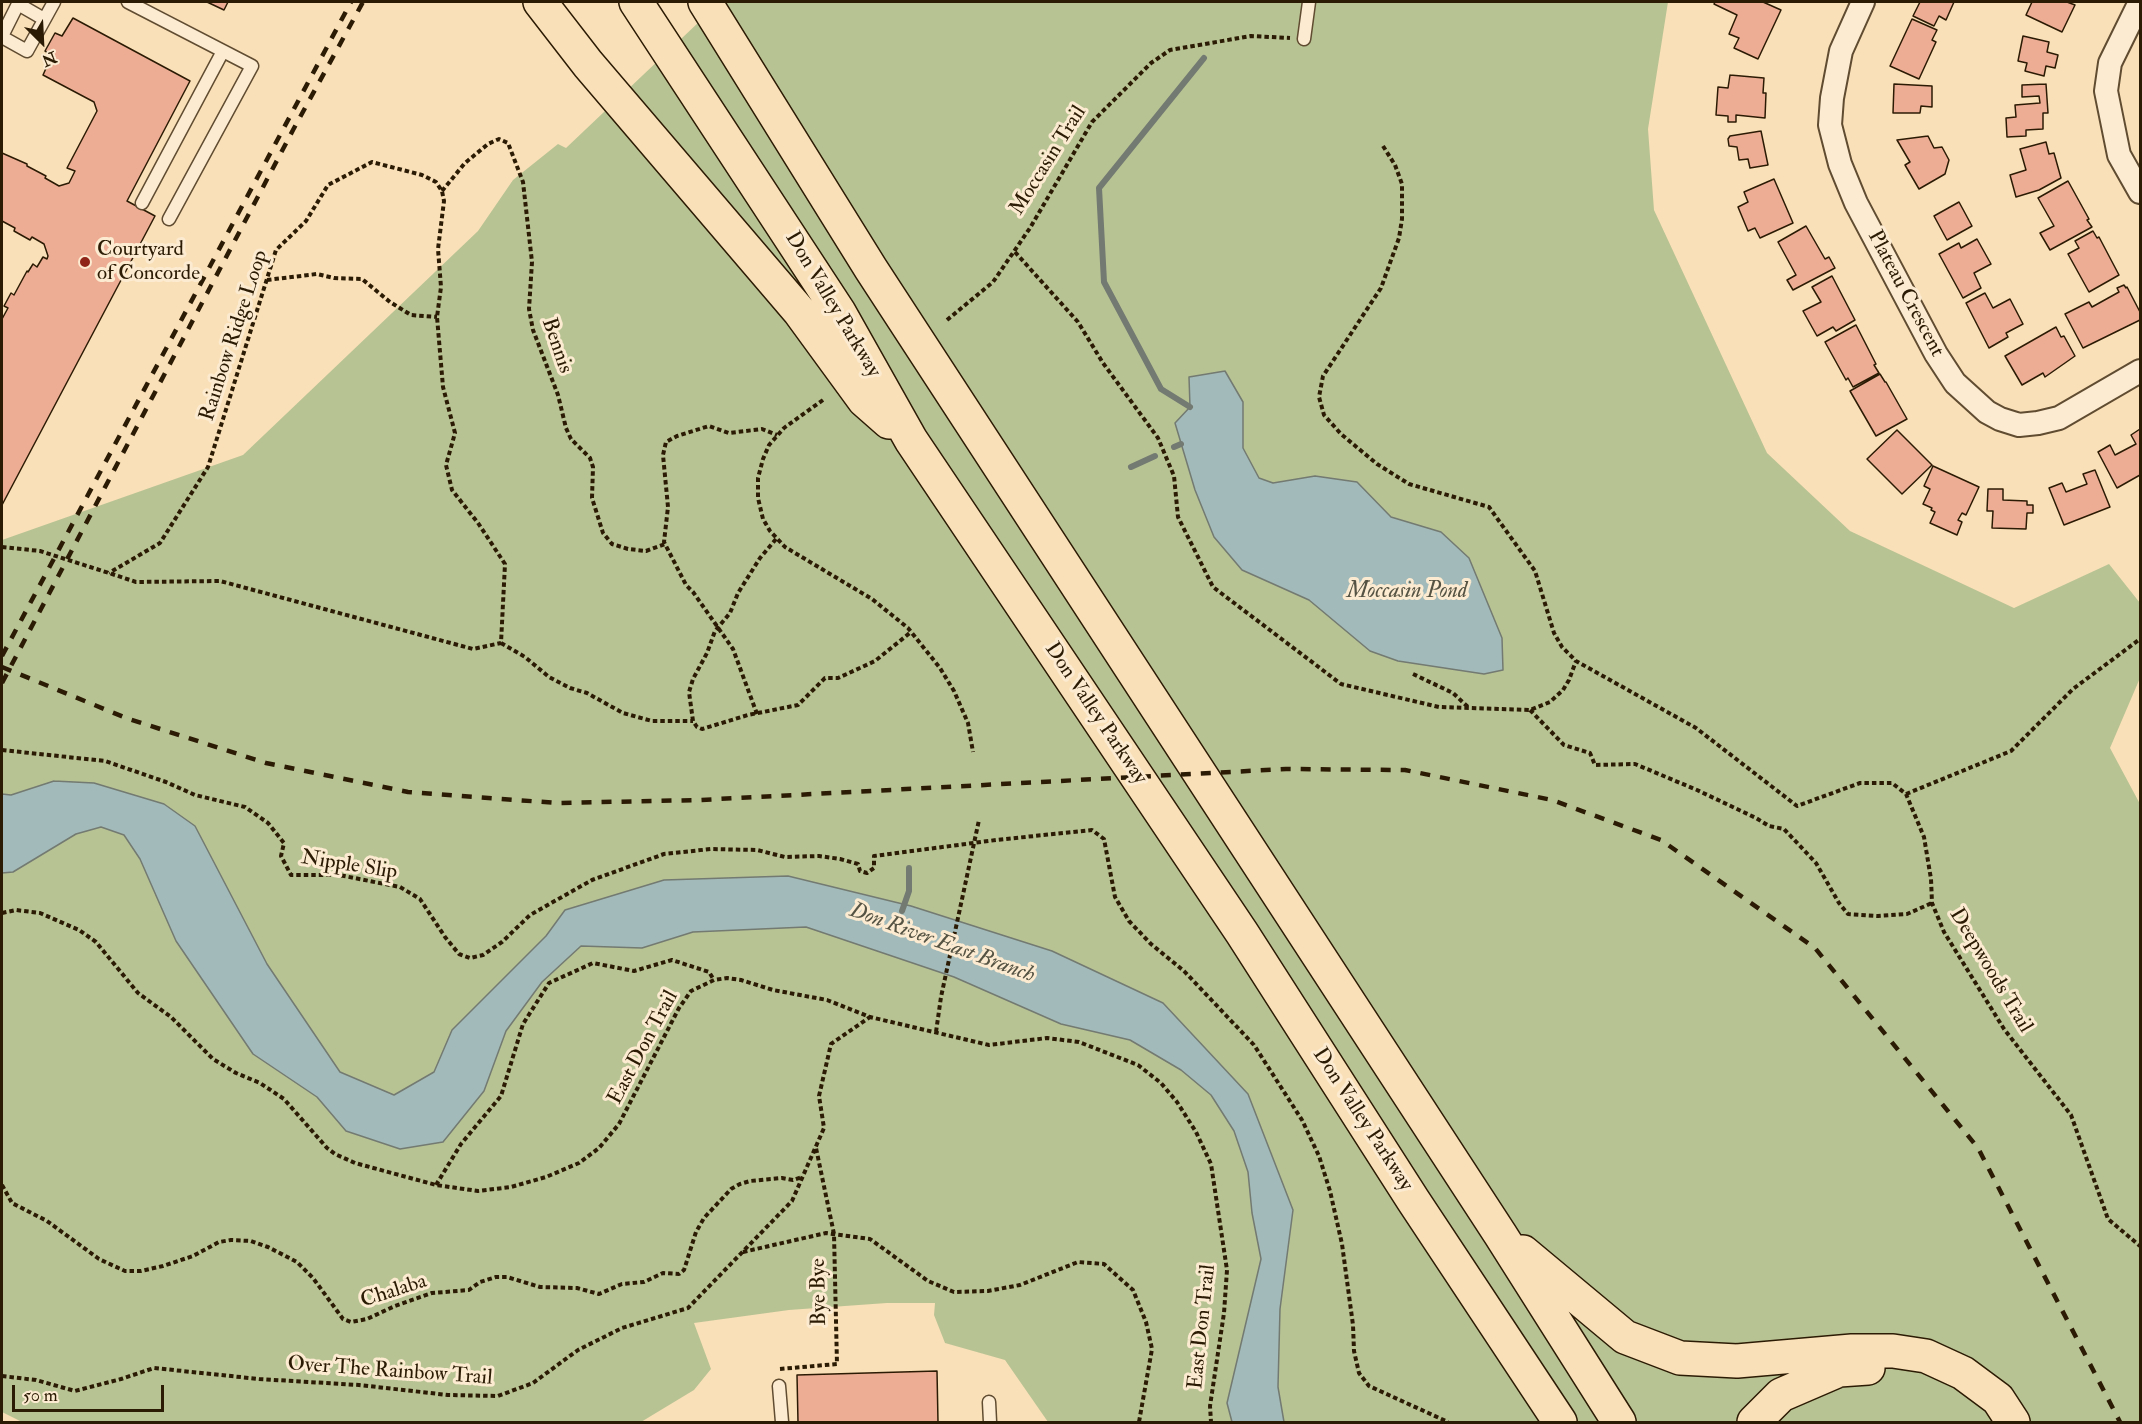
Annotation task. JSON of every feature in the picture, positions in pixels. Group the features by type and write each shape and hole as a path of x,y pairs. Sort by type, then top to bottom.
{"highway":[{"path":"540,2 588,64 799,311 864,400 911,440"},
{"name":"Don Valley Parkway","path":"636,2 839,312 911,440 1242,933 1413,1200 1560,1422"},
{"path":"705,2 872,269 1500,1234 1619,1422"},
{"path":"1500,1234 1625,1337 1680,1358 1737,1361 1852,1351 1893,1351 1926,1356 1963,1373 1998,1399 2013,1422"},
{"path":"1754,1422 1781,1395 1839,1370 1883,1367 1916,1370 1954,1384 1989,1422"}],"street":[{"name":"Plateau Crescent","path":"1863,2 1842,51 1832,98 1830,125 1840,164 1856,203 1936,354 1955,382 1987,412 2019,425 2059,418 2140,371"},
{"path":"2140,2 2110,63 2106,91 2120,155 2140,192"}],"lane":[{"path":"44,19 18,4 2,37 27,51 54,2"},
{"path":"128,2 252,66 169,219"},
{"path":"1304,39 1309,2"},
{"path":"141,203 223,51"},
{"path":"779,1386 782,1422"},
{"path":"989,1402 990,1422"}],"path":[{"name":"Moccasin Trail","path":"947,320 993,282 1015,252 1092,122 1151,63 1170,50 1251,36 1304,39"},
{"name":"Bennis","path":"442,191 465,163 488,144 500,140 508,143 522,182 526,208 532,262 529,309 533,330 558,395 571,439 590,458 593,467 592,498 603,533 612,544 628,549 645,551 665,544"},
{"path":"1383,146 1395,165 1402,184 1402,219 1399,238 1380,288 1323,376 1319,397 1324,415 1341,434 1377,464 1409,484 1490,507 1535,571 1554,633 1562,647 1576,661 1696,728 1797,806 1860,783 1892,783 1906,794 2011,751 2073,689 2140,639"},
{"name":"Rainbow Ridge Loop","path":"109,573 160,543 208,467 276,250 306,221 328,185 372,162 422,176 436,182 442,191"},
{"path":"442,191 444,201 438,249 441,287 437,317 443,387 455,433 446,465 452,490 478,523 505,564 501,643"},
{"path":"1015,252 1078,322 1103,363 1158,438 1174,476 1178,517 1213,587 1341,684 1439,707 1530,710 1550,702 1563,690 1576,661"},
{"path":"267,280 317,274 334,278 362,279 390,302 411,315 437,317"},
{"path":"823,400 801,414 777,435 763,459 758,478 762,514 776,539 797,556 872,599 898,618 911,632 940,668 954,691 968,723 973,752"},
{"path":"757,714 733,649 686,585 665,544 668,507 663,455 666,442 676,435 709,426 729,433 762,429 777,435"},
{"path":"776,539 760,558 738,593 730,613 718,627 689,692 693,721 697,727 702,729 798,705 825,678 838,678 875,661 911,632"},
{"path":"2,547 40,551 136,582 220,581 473,649 501,643 525,657 549,677 623,712 652,721 693,721"},
{"path":"1413,674 1453,693 1469,708"},
{"path":"1530,710 1564,745 1590,753 1596,765 1635,764 1707,795 1769,826 1784,829 1816,863 1848,914 1878,916 1907,914 1932,903"},
{"name":"Nipple Slip","path":"2,750 105,761 166,782 195,795 245,807 268,823 284,843 281,856 291,875 339,875 400,887 420,899 459,954 470,958 483,955 502,942 530,915 592,880 664,854 711,849 757,850 785,857 819,856 840,859 858,864 861,871 867,873 874,868 874,856 975,843"},
{"name":"Deepwoods Trail","path":"1906,794 1924,837 1931,879 1932,903 1944,932 2004,1029 2071,1115 2108,1219 2140,1246"},
{"path":"936,1032 941,997 979,820"},
{"path":"975,843 1092,830 1104,839 1115,897 1129,921 1151,945 1191,979 1254,1045 1302,1120 1319,1156 1342,1244 1353,1325 1353,1351 1359,1373 1369,1386 1448,1422"},
{"name":"East Don Trail","path":"2,913 16,910 40,913 79,930 96,942 138,993 171,1017 213,1059 236,1073 260,1083 284,1099 335,1154 355,1163 436,1185 478,1191 511,1187 546,1177 579,1163 600,1148 619,1124 679,1008 691,991 714,980 727,978 741,980 773,990 827,1000 870,1017 989,1045 1047,1038 1079,1042 1138,1065 1161,1083 1177,1102 1196,1132 1211,1164 1227,1270 1224,1313 1210,1406 1211,1422"},
{"path":"436,1185 461,1144 501,1096 523,1024 549,983 593,963 634,971 672,960 709,972 714,980"},
{"name":"Over The Rainbow Trail","path":"2,1376 36,1380 75,1390 154,1368 259,1379 359,1385 448,1395 498,1396 533,1383 578,1350 622,1328 688,1308 792,1201 824,1128 819,1096 831,1044 870,1017"},
{"name":"Bye Bye","path":"779,1386 779,1369 837,1364 834,1234 816,1147"},
{"name":"Chalaba","path":"2,1185 12,1203 47,1221 99,1259 125,1271 141,1271 163,1266 193,1256 219,1242 251,1241 268,1247 297,1262 313,1278 343,1319 351,1322 367,1319 394,1306 432,1293 469,1290 480,1282 496,1277 507,1277 540,1287 577,1288 599,1294 622,1284 644,1282 663,1274 679,1274 684,1270 696,1232 704,1218 731,1189 750,1181 782,1178 793,1180 803,1176"},
{"path":"742,1252 826,1233 870,1239 928,1281 954,1292 988,1291 1020,1285 1078,1262 1104,1264 1133,1290 1146,1322 1152,1349 1139,1422"}],"green space":[{"path":"720,2 1668,2 1648,129 1654,210 1767,453 1850,531 2014,608 2109,564 2140,603 2140,678 2110,748 2140,804 2140,1422 1048,1422 1005,1360 945,1343 934,1315 935,1303 887,1303 789,1310 694,1323 711,1369 694,1390 641,1422 22,1422 2,1412 2,540 243,455 478,231 513,180 558,144 566,148"}],"water":[{"name":"Moccasin Pond","path":"1225,371 1243,402 1243,448 1259,478 1273,483 1315,476 1357,482 1391,517 1441,532 1469,558 1502,638 1503,670 1484,674 1398,661 1370,651 1309,600 1242,570 1214,537 1195,490 1175,423 1190,407 1189,377"},
{"name":"Don River East Branch","path":"54,781 94,783 164,804 195,826 267,964 340,1072 394,1095 434,1072 452,1030 546,936 565,910 664,880 788,876 911,906 1052,951 1163,1003 1248,1094 1293,1210 1280,1309 1278,1387 1284,1422 1232,1422 1227,1403 1261,1259 1252,1213 1248,1172 1234,1131 1211,1095 1181,1070 1130,1040 1061,1024 954,977 806,927 693,932 642,948 581,946 542,982 506,1031 484,1091 443,1142 400,1149 346,1131 317,1097 253,1054 176,941 140,859 124,835 101,827 76,834 13,872 2,873 2,794 11,795"}],"building":[{"path":"207,2 228,2 224,10"},
{"path":"1715,2 1763,2 1781,10 1758,59 1734,48 1739,38 1729,34 1737,15 1714,4"},
{"path":"1920,2 1954,2 1946,20 1939,16 1934,26 1913,16"},
{"path":"2032,2 2067,2 2075,5 2062,32 2026,15"},
{"name":"Courtyard of Concorde","path":"73,18 190,81 127,201 155,216 2,505 2,319 8,308 4,306 11,293 14,295 33,264 37,267 43,257 47,259 48,256 44,244 32,237 30,240 2,221 2,153 27,164 59,186 69,183 75,171 67,168 97,111 94,102 43,75 52,55 45,51 55,33 62,36"},
{"path":"1912,19 1937,30 1932,40 1936,42 1919,79 1890,66"},
{"path":"2023,36 2049,42 2047,52 2058,55 2055,68 2046,66 2044,76 2025,71 2027,63 2018,61"},
{"path":"1730,75 1764,78 1765,118 1736,115 1736,122 1728,122 1728,116 1716,115 1718,87 1728,88"},
{"path":"1894,84 1932,86 1932,107 1921,106 1920,113 1893,113"},
{"path":"2046,84 2048,113 2043,113 2043,129 2026,130 2026,136 2007,137 2006,118 2016,117 2015,105 2040,103 2039,96 2022,97 2022,85"},
{"path":"1761,131 1768,165 1750,168 1748,159 1739,160 1737,147 1729,146 1728,139 1730,136"},
{"path":"1928,136 1934,148 1942,147 1949,160 1945,174 1919,189 1905,165 1910,162 1897,140"},
{"path":"2046,142 2049,154 2054,153 2061,178 2039,190 2016,197 2010,175 2026,170 2020,149"},
{"path":"1774,179 1793,223 1760,238 1755,228 1748,231 1738,207 1748,202 1744,192"},
{"path":"2068,181 2092,227 2050,250 2040,233 2054,226 2038,198"},
{"path":"1959,202 1972,226 1947,240 1934,216"},
{"path":"1806,226 1825,259 1829,257 1835,268 1793,290 1787,280 1796,275 1778,242"},
{"path":"2093,231 2097,238 2099,237 2119,275 2089,292 2068,254 2079,248 2075,241"},
{"path":"1977,239 1991,264 1974,273 1981,288 1963,298 1939,254 1959,243 1961,248"},
{"path":"1832,276 1855,320 1836,331 1833,327 1817,336 1803,311 1821,302 1812,287"},
{"path":"2124,285 2140,312 2140,320 2083,348 2065,314 2089,302 2092,307 2119,292 2117,288"},
{"path":"1985,293 1993,308 2010,299 2023,324 2006,333 2008,337 1989,348 1966,303"},
{"path":"1856,325 1879,373 1853,387 1848,378 1846,380 1825,342"},
{"path":"2056,327 2075,356 2045,377 2043,373 2022,385 2005,356"},
{"path":"1880,374 1907,419 1876,436 1850,391"},
{"path":"2140,429 2140,475 2117,488 2098,452 2110,445 2115,455 2136,444 2131,435"},
{"path":"1897,430 1932,465 1902,494 1867,459"},
{"path":"1933,466 1979,487 1966,515 1962,513 1958,520 1962,522 1957,535 1930,523 1935,512 1923,504 1930,489 1924,486"},
{"path":"2095,470 2110,507 2064,525 2049,488 2062,483 2066,492 2087,484 2083,474"},
{"path":"1988,489 2003,489 2003,500 2027,501 2027,505 2033,505 2033,513 2027,513 2026,529 1992,528 1993,511 1987,511"},
{"path":"937,1371 938,1422 798,1422 797,1375"}],"waterway":[{"path":"1190,407 1161,389 1104,282 1099,188 1204,58"},
{"path":"1174,447 1181,444"},
{"path":"1131,467 1155,456"},
{"name":"Don River East Branch","path":"902,911 909,891 909,868"}],"railway":[{"path":"2,656 351,2"},
{"path":"2,683 293,130 363,2"},
{"path":"2,667 126,718 266,763 408,792 557,803 700,800 1286,769 1405,770 1552,800 1661,840 1815,948 1978,1148 2120,1422"}],"place":[{"name":"Courtyard of Concorde","path":"85,262"}]}
